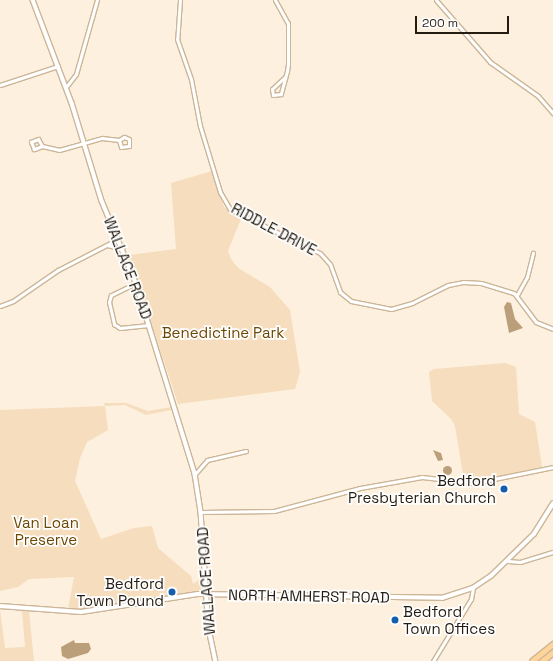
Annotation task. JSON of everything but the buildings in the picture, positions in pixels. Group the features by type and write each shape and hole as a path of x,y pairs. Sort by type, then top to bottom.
{"highway":[{"path":"532,661 553,644"},
{"path":"542,661 553,652"}],"street":[{"name":"WALLACE ROAD","path":"33,0 66,87 85,143 102,201 123,249 136,284 194,474 201,512 209,629 216,661"},
{"path":"66,87 76,74 97,0"},
{"name":"RIDDLE DRIVE","path":"180,0 177,39 191,78 200,126 220,192 230,209 320,253 330,264 340,292 348,299 358,304 384,309 398,308 442,288 463,282 489,284 517,295"},
{"path":"275,0 288,23 288,64 285,78 281,94 273,95 272,89 285,78"},
{"path":"436,0 490,62 538,96 553,114"},
{"path":"0,85 58,66"},
{"path":"42,146 59,150 106,138 119,140"},
{"path":"0,306 13,301 58,270 118,239"},
{"path":"107,245 123,249"},
{"path":"533,252 527,278 517,295 536,322 553,330"},
{"path":"136,284 111,295 109,302 114,324 120,328 149,325"},
{"path":"194,474 207,460 246,451"},
{"path":"201,512 274,511 354,489 422,477 474,483 553,467"},
{"path":"432,661 471,598 473,588 508,561 534,534 553,503"},
{"path":"508,561 520,562 553,552"},
{"name":"NORTH AMHERST ROAD","path":"0,606 82,612 188,595 206,594 372,595 430,599 473,588"}],"green space":[{"name":"Benedictine Park","path":"212,171 224,207 241,219 228,251 231,259 238,268 270,287 290,310 300,372 295,389 178,404 129,255 176,249 171,183"},
{"path":"505,363 516,367 519,414 535,422 542,467 478,481 464,481 455,426 451,419 432,401 429,372 434,369"},
{"path":"104,403 126,403 148,411 171,407 172,410 146,415 125,405 105,406"},
{"name":"Van Loan Preserve","path":"105,406 108,430 87,442 80,458 75,481 101,539 134,528 152,526 158,548 191,576 193,584 202,578 203,592 79,610 68,609 74,577 29,579 18,587 0,591 0,410"},
{"path":"0,609 5,648 25,647 22,610 29,611 34,661 0,661"}],"shaded area":[{"path":"507,302 511,303 515,319 523,328 509,333 504,307"},
{"path":"433,450 441,453 443,460 438,461"},
{"path":"447,465 452,470 447,475 442,470"},
{"path":"74,640 75,643 89,643 91,649 88,653 68,659 62,656 61,647"}],"place":[{"name":"Bedford Presbyterian Church","path":"504,489"},
{"name":"Bedford Town Pound","path":"172,592"},
{"name":"Bedford Town Offices","path":"395,620"}]}
